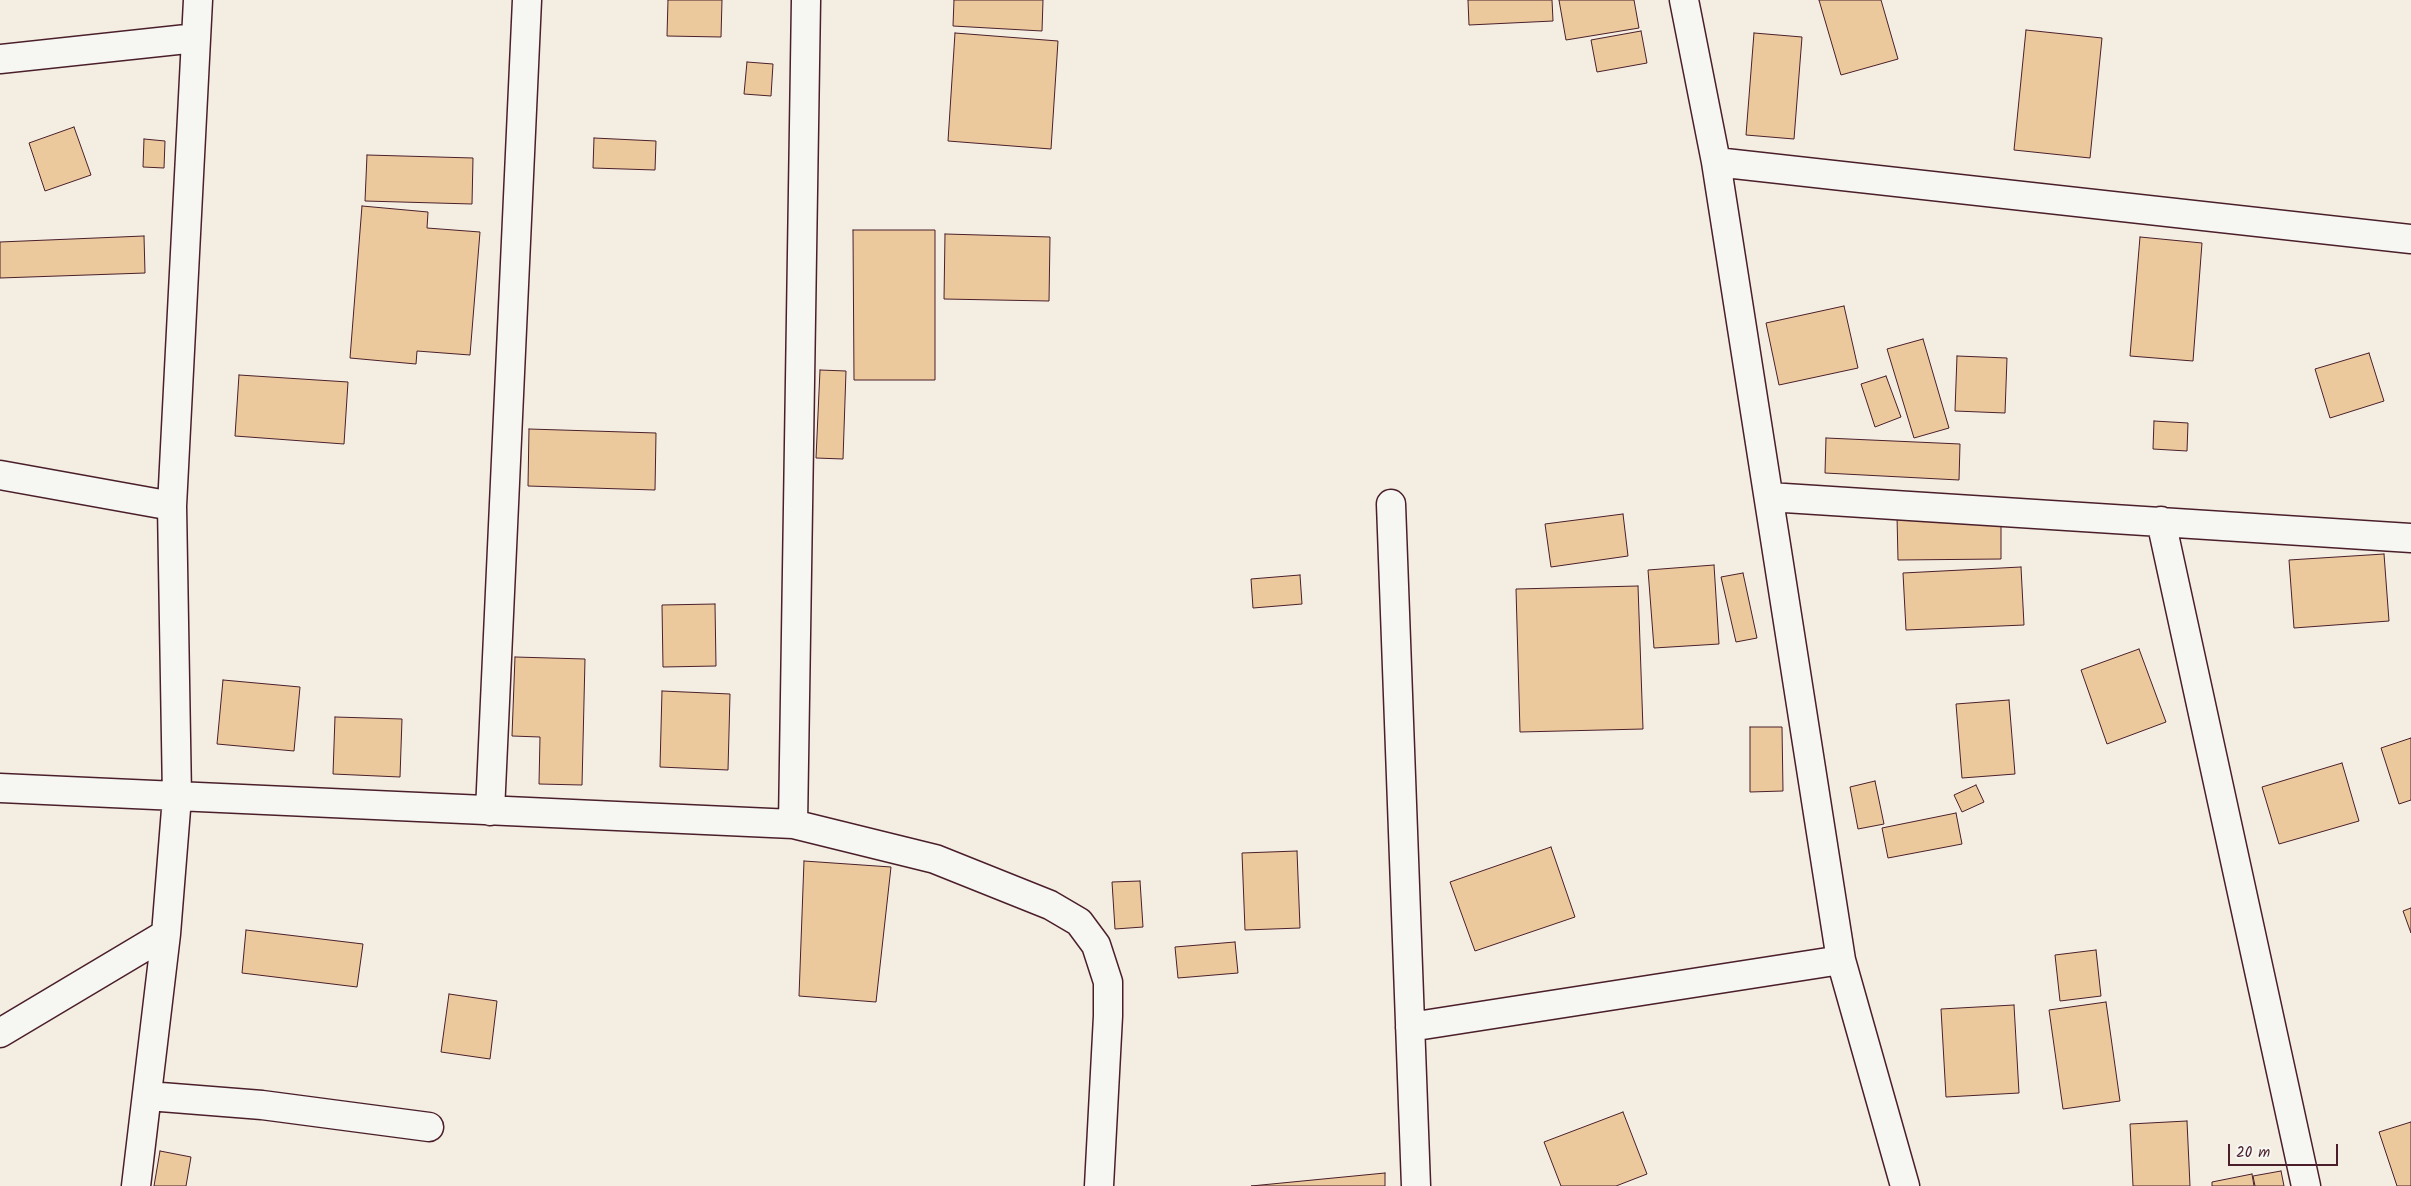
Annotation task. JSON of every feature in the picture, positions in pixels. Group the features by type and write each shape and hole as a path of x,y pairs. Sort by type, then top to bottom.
{"street":[{"path":"136,1186 166,934 177,797 172,506 198,0"},
{"path":"490,812 527,0"},
{"path":"793,824 806,0"},
{"path":"1684,0 1716,162 1841,960 1905,1186"},
{"path":"0,59 196,38"},
{"path":"1716,162 2411,239"},
{"path":"0,475 172,506"},
{"path":"1769,497 2411,538"},
{"path":"1391,504 1416,1186"},
{"path":"2161,522 2306,1186"},
{"path":"0,788 490,812 793,824 935,859 1050,905 1080,922 1096,946 1108,982 1108,1016 1098,1186"},
{"path":"0,1033 166,934"},
{"path":"1410,1027 1841,960"},
{"path":"148,1096 262,1105 429,1127"}],"building":[{"path":"668,0 722,0 721,37 667,36"},
{"path":"954,0 1043,0 1042,31 953,26"},
{"path":"1468,0 1552,0 1553,21 1469,25"},
{"path":"1559,0 1634,0 1639,28 1566,40"},
{"path":"1819,0 1881,0 1898,59 1841,75"},
{"path":"2026,30 2102,38 2090,158 2014,150"},
{"path":"1641,31 1647,63 1597,72 1591,40"},
{"path":"955,33 1058,41 1051,149 948,141"},
{"path":"1754,33 1802,37 1794,139 1746,135"},
{"path":"747,62 773,64 771,96 744,94"},
{"path":"74,127 91,175 45,191 29,143"},
{"path":"594,138 656,141 655,170 593,168"},
{"path":"144,139 165,141 164,168 143,167"},
{"path":"367,155 473,158 472,204 365,201"},
{"path":"362,206 428,212 427,228 480,232 470,355 417,351 416,364 350,358"},
{"path":"853,230 935,230 935,380 854,380"},
{"path":"945,234 1050,237 1049,301 944,299"},
{"path":"144,236 145,273 0,278 0,242"},
{"path":"2140,237 2202,243 2193,361 2130,356"},
{"path":"1844,306 1858,368 1779,385 1766,323"},
{"path":"1923,339 1949,428 1914,438 1887,349"},
{"path":"2369,353 2384,401 2330,418 2315,369"},
{"path":"1957,356 2007,358 2005,413 1955,411"},
{"path":"820,370 846,371 843,459 816,458"},
{"path":"239,375 348,382 344,444 235,436"},
{"path":"1886,376 1901,417 1875,427 1861,384"},
{"path":"2154,421 2188,423 2187,451 2153,449"},
{"path":"529,429 656,433 655,490 528,486"},
{"path":"1826,438 1960,444 1959,480 1825,473"},
{"path":"1623,514 1628,556 1551,567 1545,524"},
{"path":"2001,514 2001,559 1898,560 1897,516"},
{"path":"2384,554 2389,621 2294,628 2289,560"},
{"path":"1714,565 1719,644 1654,648 1648,570"},
{"path":"2021,567 2024,625 1906,630 1903,573"},
{"path":"1743,573 1757,638 1736,642 1721,577"},
{"path":"1300,575 1302,604 1253,608 1251,579"},
{"path":"1638,586 1643,729 1520,732 1516,589"},
{"path":"715,604 716,666 663,667 662,605"},
{"path":"2139,649 2166,722 2107,744 2081,670"},
{"path":"515,657 585,659 582,785 539,784 540,737 512,736"},
{"path":"223,680 300,687 294,751 217,744"},
{"path":"662,691 730,694 728,770 660,767"},
{"path":"2009,700 2015,774 1962,778 1956,704"},
{"path":"335,717 402,719 400,777 333,774"},
{"path":"1750,727 1782,727 1783,791 1750,792"},
{"path":"2411,738 2411,800 2399,804 2381,748"},
{"path":"2342,763 2359,821 2279,844 2262,787"},
{"path":"1875,781 1884,824 1858,829 1850,787"},
{"path":"1976,785 1984,802 1962,812 1954,795"},
{"path":"1956,813 1962,844 1888,858 1882,828"},
{"path":"1551,847 1575,917 1475,951 1450,882"},
{"path":"1297,851 1300,928 1245,930 1242,853"},
{"path":"804,861 891,867 876,1002 799,996"},
{"path":"1140,881 1143,927 1115,929 1112,882"},
{"path":"2411,908 2411,933 2403,911"},
{"path":"246,930 363,944 357,987 242,973"},
{"path":"1235,942 1238,973 1178,978 1175,947"},
{"path":"2096,950 2101,996 2060,1001 2055,955"},
{"path":"449,994 497,1001 490,1059 441,1052"},
{"path":"2106,1002 2120,1101 2063,1109 2049,1010"},
{"path":"2014,1005 2019,1093 1946,1097 1941,1009"},
{"path":"1623,1112 1647,1174 1616,1186 1561,1186 1544,1142"},
{"path":"2187,1121 2190,1186 2133,1186 2130,1124"},
{"path":"2411,1122 2411,1186 2397,1186 2379,1132"},
{"path":"160,1151 191,1157 186,1186 154,1186"},
{"path":"2281,1171 2284,1186 2255,1186 2253,1176"},
{"path":"1385,1173 1385,1186 1251,1186"},
{"path":"2252,1174 2254,1186 2212,1186 2212,1182"}]}
